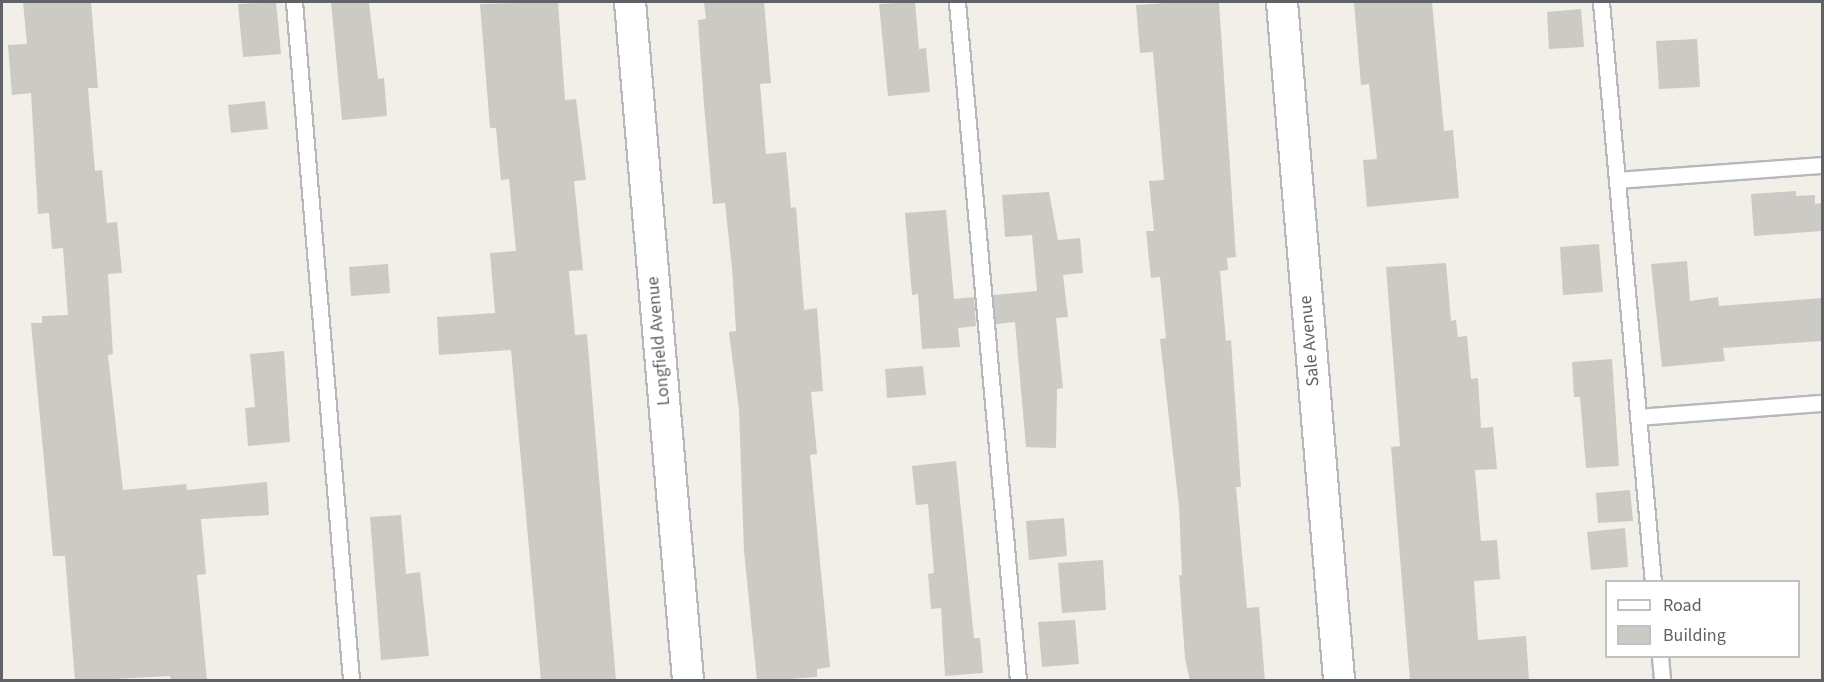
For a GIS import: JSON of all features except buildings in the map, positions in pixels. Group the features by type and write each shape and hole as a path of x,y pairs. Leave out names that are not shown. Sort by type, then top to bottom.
{"street":[{"name":"Longfield Avenue","path":"630,2 688,681"},
{"name":"Sale Avenue","path":"1282,2 1339,681"}],"lane":[{"path":"294,2 351,681"},
{"path":"957,2 1018,681"},
{"path":"1601,2 1653,580"},
{"path":"1617,180 1822,165"},
{"path":"1638,417 1822,403"},
{"path":"1660,658 1662,681"}]}
